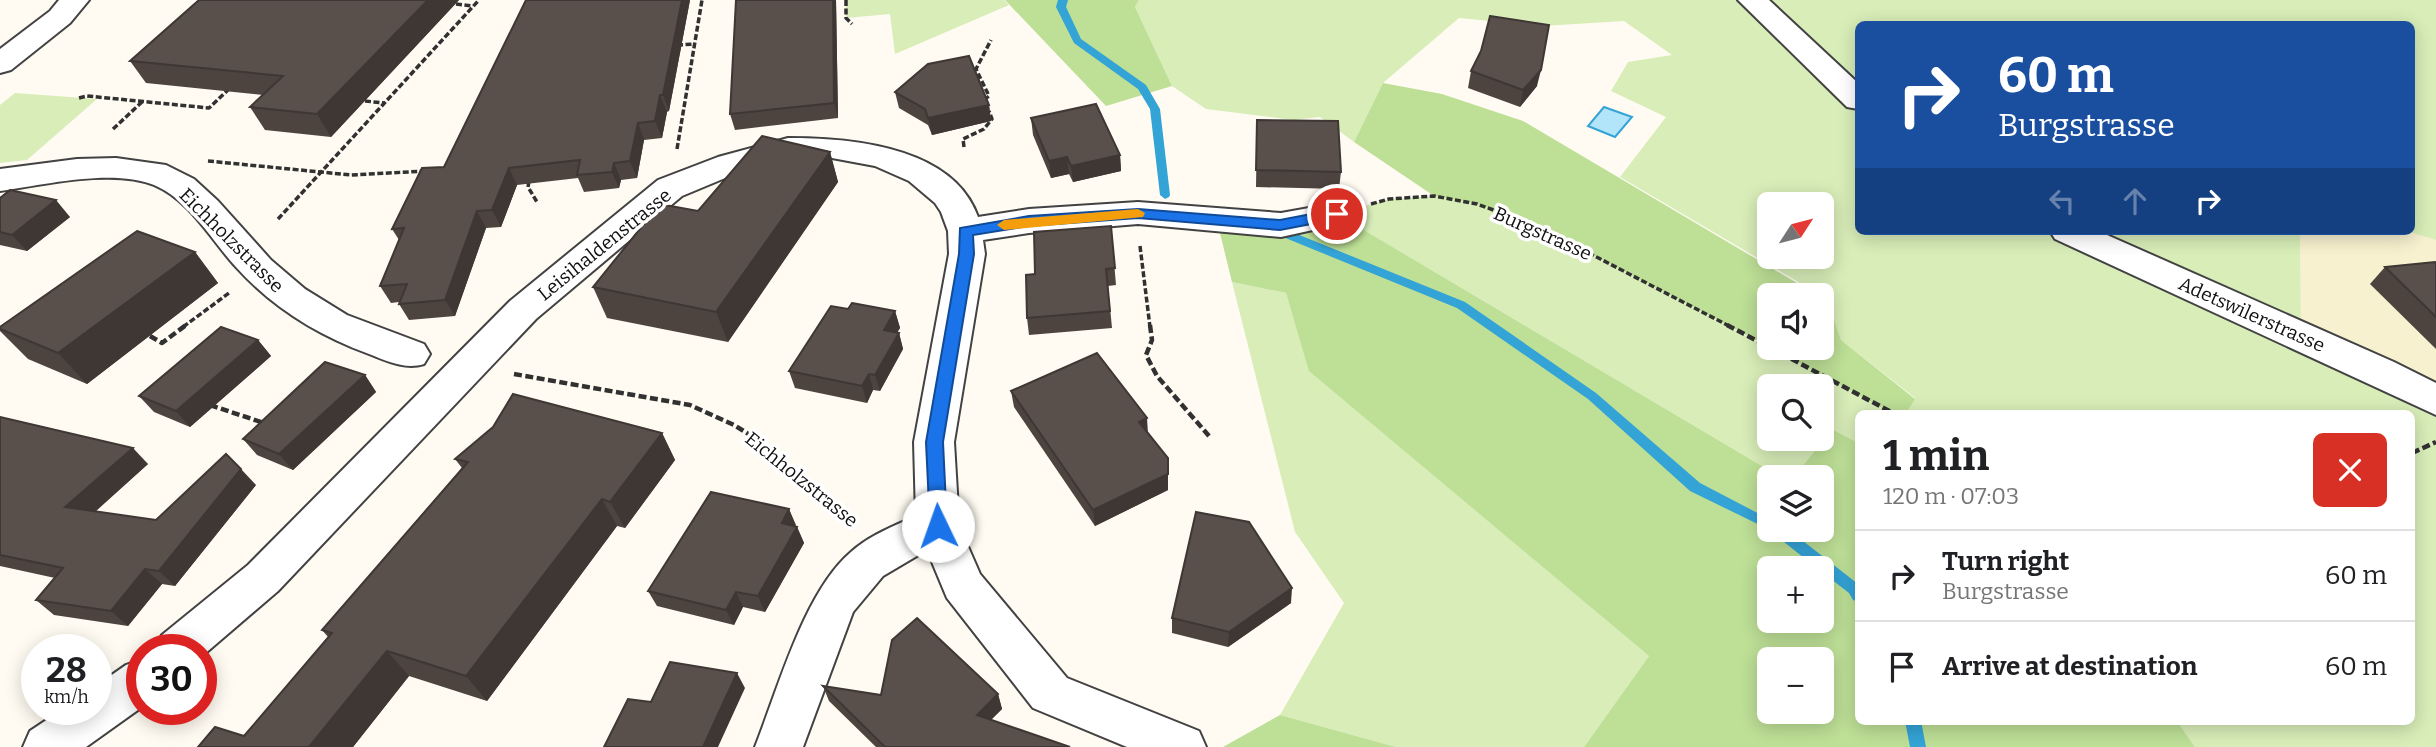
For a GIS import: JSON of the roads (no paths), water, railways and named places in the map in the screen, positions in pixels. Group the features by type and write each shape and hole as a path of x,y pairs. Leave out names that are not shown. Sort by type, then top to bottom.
{"street":[{"path":"0,64 60,17 75,0"},
{"path":"1752,0 1855,97"},
{"name":"Leisihaldenstrasse","path":"196,634 263,578 523,310 670,188 730,164 788,148 832,148 883,157 921,173 952,202 965,231 967,254 934,442 938,526"},
{"name":"Eichholzstrasse","path":"0,180 111,168 156,173 184,189 198,201 261,270 291,297 334,326 411,354"},
{"path":"965,231 1029,221 1138,213 1280,225 1337,214"},
{"name":"Adetswilerstrasse","path":"2076,235 2380,372 2436,400"},
{"path":"779,747 834,603 864,563 885,548 938,526 962,584 1050,693 1182,747"},
{"path":"47,747 126,691"}],"water":[{"path":"1604,107 1632,117 1615,137 1588,126"}],"waterway":[{"path":"1063,0 1061,7 1077,41 1142,87 1155,109 1165,195"},
{"path":"1287,234 1461,305 1592,396 1695,487 1757,519"},
{"path":"1794,542 1855,591"},
{"path":"1914,725 1918,747"}]}
